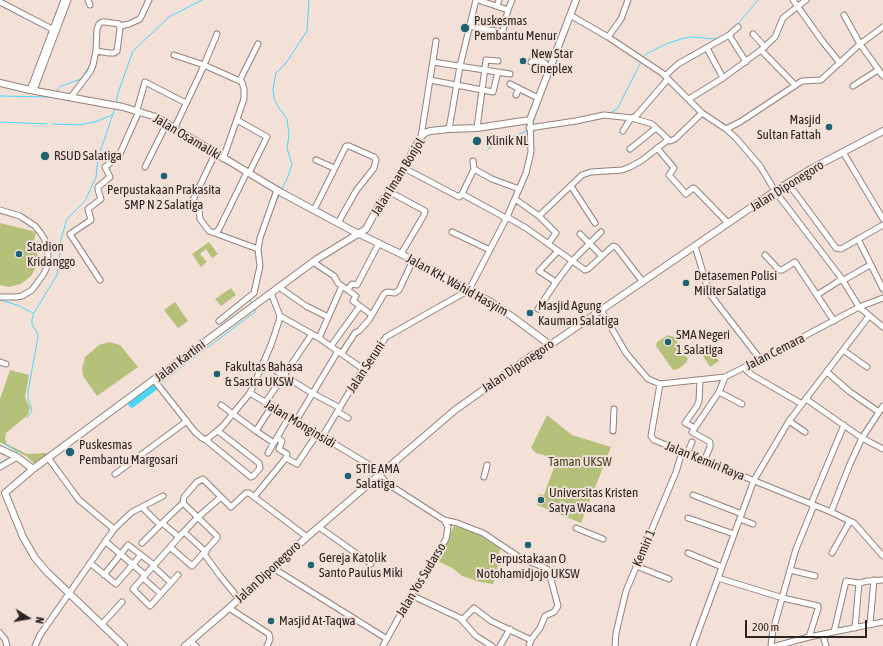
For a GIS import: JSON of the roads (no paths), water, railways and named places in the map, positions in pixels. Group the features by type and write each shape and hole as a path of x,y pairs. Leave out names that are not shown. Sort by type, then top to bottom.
{"main road":[{"path":"530,120 548,66 576,0"},
{"name":"Jalan Osamaliki","path":"0,83 123,106 156,117 223,159 279,191 359,233"},
{"name":"Jalan Imam Bonjol","path":"359,233 368,227 421,137 425,133 430,131 476,128 530,120"},
{"name":"Jalan Diponegoro","path":"188,644 307,537 455,410 531,356 550,345 775,191 811,169 883,131"},
{"name":"Jalan KH. Wahid Hasyim","path":"359,233 491,302 550,345"},
{"name":"Jalan Kartini","path":"2,495 33,470 313,262 359,233"},
{"path":"0,449 16,457 33,470"},
{"path":"2,495 35,558 47,572 124,646"}],"street":[{"path":"32,90 64,0"},
{"path":"54,31 68,0"},
{"path":"71,97 90,72 95,60 96,36 99,24 102,22 117,23 120,26 140,19 150,0"},
{"path":"449,129 460,66 469,26 477,0 508,10"},
{"path":"497,6 499,0"},
{"path":"469,26 502,31 512,0"},
{"path":"608,36 620,19 628,0"},
{"path":"793,0 840,63"},
{"path":"689,99 723,78 763,49 775,37 783,18 806,0"},
{"path":"0,2 54,31"},
{"path":"570,15 608,36 667,77 702,113 726,129 760,166 775,191 842,280 859,307 883,327"},
{"path":"844,15 860,44 883,76"},
{"path":"96,51 114,53 117,51 120,26"},
{"path":"623,132 632,118 636,116 674,67 729,35 738,27"},
{"path":"726,129 740,122 802,81 821,80 860,44 883,27"},
{"path":"174,127 204,65 217,34"},
{"path":"753,34 763,49 795,85"},
{"path":"729,35 746,62"},
{"path":"421,137 436,41"},
{"path":"240,80 258,44"},
{"path":"707,48 723,78"},
{"path":"174,55 204,65 240,80 243,84 245,94 223,159"},
{"path":"476,128 486,59 498,61"},
{"path":"532,60 545,63 548,66"},
{"path":"433,62 510,74"},
{"path":"853,86 878,70"},
{"path":"430,80 494,92 498,72"},
{"path":"100,280 70,234 91,220 88,210 102,198 98,187 110,177 105,169 106,166 119,156 138,110 145,82 186,103"},
{"path":"510,84 538,98"},
{"path":"516,95 519,88"},
{"path":"539,216 582,175 591,172 622,170 630,167 641,161 668,140 670,141 675,139 702,113"},
{"path":"529,130 607,116 632,118 652,124 668,140"},
{"path":"215,233 268,138 237,120"},
{"path":"469,290 506,218 526,173 531,156 529,130 530,120"},
{"path":"145,167 167,123"},
{"path":"630,149 656,128"},
{"path":"314,210 346,146 374,157 376,160 374,168 356,191 338,223"},
{"path":"657,148 674,168 669,175 686,194 693,188 695,189 728,223"},
{"path":"843,152 883,219"},
{"path":"215,154 192,202 194,207 200,212 200,219 209,231 258,249"},
{"path":"316,160 334,168"},
{"path":"404,168 456,196 460,196 474,169 473,161"},
{"path":"474,169 492,179 519,190"},
{"path":"788,183 836,248 841,249 883,225"},
{"path":"571,186 595,223"},
{"path":"219,321 254,293 260,266 258,249 261,233 279,191"},
{"path":"390,192 425,211 401,254"},
{"path":"462,194 526,228 586,270 613,246 616,247 642,282"},
{"path":"515,199 539,216 556,233 548,244"},
{"path":"0,210 20,216 35,226 45,240 48,254 46,269 41,280 32,290 22,296 0,297"},
{"path":"452,232 490,250"},
{"path":"538,309 572,261 601,232"},
{"path":"580,234 602,256"},
{"path":"858,240 883,289"},
{"path":"348,290 352,284 357,284 379,243"},
{"path":"695,246 709,293 760,359"},
{"path":"556,282 539,271 558,251"},
{"path":"765,255 779,270 782,270 795,262 834,321"},
{"path":"296,421 312,393 340,352 355,333 365,325 384,294 387,292 395,293 399,290 413,260"},
{"path":"313,262 334,276 342,286 356,296 353,301 372,314"},
{"path":"817,295 870,265"},
{"path":"319,338 342,286"},
{"path":"279,287 306,306 328,317"},
{"name":"Jalan Seruni","path":"286,458 294,464 298,464 339,410 363,369 382,341 391,333 469,290"},
{"path":"271,293 280,316 319,338 363,369"},
{"name":"Jalan Cemara","path":"660,384 725,377 859,307 883,298"},
{"path":"331,346 360,306"},
{"path":"601,310 626,353 648,379 660,384"},
{"name":"Jalan Monginsidi","path":"280,316 271,345 250,393 371,466 379,474"},
{"path":"693,646 754,480 789,421 869,316"},
{"path":"265,403 312,334"},
{"path":"843,350 867,367"},
{"path":"0,362 6,364"},
{"path":"262,363 284,375 339,410 348,418"},
{"path":"744,368 752,375 802,404"},
{"path":"827,372 850,392 879,412"},
{"path":"704,461 710,447 710,442 692,433 719,392 725,377"},
{"path":"154,380 200,436 251,477 253,476 260,468 259,463 218,431"},
{"path":"695,428 684,423 699,401 700,380"},
{"name":"Jalan Kemiri Raya","path":"660,384 651,436 654,440 812,504 852,522"},
{"path":"719,392 742,404"},
{"path":"206,440 218,431 233,415 250,393"},
{"path":"806,399 862,438 883,449"},
{"path":"221,405 274,443"},
{"path":"256,431 272,406"},
{"path":"831,512 862,438 883,406"},
{"path":"612,431 614,409"},
{"path":"268,453 290,417"},
{"path":"115,474 187,421"},
{"path":"789,421 805,432"},
{"path":"771,646 773,630 796,549 812,504 844,425"},
{"path":"254,497 286,458 287,454 279,449 282,441 277,438"},
{"name":"Kemiri 1","path":"615,646 616,633 626,591 676,472 692,442"},
{"path":"0,467 16,457"},
{"path":"49,459 79,500 114,528"},
{"path":"484,477 487,465"},
{"path":"379,474 388,484 444,520 483,533 522,559 547,569 558,606 554,612 546,616 540,628 531,640 529,646"},
{"path":"142,543 183,503 183,499 186,495 201,479 206,481 231,507 246,493 254,497 307,537"},
{"path":"694,495 741,516 752,524"},
{"path":"36,646 40,635 114,528 132,512 163,496"},
{"path":"178,575 150,606 133,590 179,537 221,497"},
{"path":"170,547 191,566 215,542 217,537 183,503"},
{"path":"142,507 161,524 179,537"},
{"path":"688,518 734,534"},
{"name":"Jalan Yos Sudarso","path":"383,646 411,595 447,535 448,527 444,520"},
{"path":"832,553 852,522 883,556"},
{"path":"319,527 371,564"},
{"path":"576,528 603,539"},
{"path":"184,532 205,553 220,577 239,599"},
{"path":"105,541 133,564 161,594"},
{"path":"104,576 129,545 154,565 171,584"},
{"path":"688,553 722,567"},
{"path":"90,564 116,584 141,555"},
{"path":"636,566 669,579"},
{"path":"273,568 387,639"},
{"path":"790,570 815,576"},
{"path":"718,578 783,598 818,606 809,637"},
{"path":"870,624 874,580"},
{"path":"834,632 845,581 859,583 883,580"},
{"path":"855,628 859,583"},
{"path":"411,595 462,620 476,636 492,646"},
{"path":"102,624 122,602"},
{"path":"229,608 269,634 270,639 267,646"},
{"path":"462,620 474,608 487,619 531,640"},
{"path":"776,646 809,637 883,622"},
{"path":"500,646 510,629"},
{"path":"0,633 5,639 7,646"},
{"path":"823,635 826,646"},
{"path":"188,644 196,646"}],"waterway":[{"path":"116,103 118,93 133,51 169,17 202,0"},
{"path":"281,190 292,165 287,148 289,135 287,119 274,99 273,89 276,73 286,63 307,31 309,0"},
{"path":"737,25 758,0"},
{"path":"94,34 94,43"},
{"path":"643,57 666,44 689,37 717,39"},
{"path":"610,113 617,109 641,62"},
{"path":"56,92 61,86 81,79 90,65"},
{"path":"0,96 49,97"},
{"path":"27,418 32,411 28,398 28,392 38,337 37,332 32,325 32,319 34,313 57,275 61,239 67,219 85,201 96,177 98,158 115,108"},
{"path":"52,124 78,125 95,122 112,115"},
{"path":"0,122 47,124"},
{"path":"488,149 501,141 527,131"},
{"path":"268,222 279,195"},
{"path":"261,246 261,253"},
{"path":"250,299 252,305"},
{"path":"0,300 17,305 33,313"},
{"path":"159,384 255,312 255,309"},
{"path":"132,404 157,385"},
{"path":"4,442 18,452 16,453"},
{"path":"0,463 10,457"}],"place":[{"name":"Puskesmas Pembantu Menur","path":"465,28"},
{"name":"New Star Cineplex","path":"523,61"},
{"name":"Masjid Sultan Fattah","path":"829,127"},
{"name":"Klinik NL","path":"477,141"},
{"name":"RSUD Salatiga","path":"45,156"},
{"name":"Perpustakaan Prakasita SMP N 2 Salatiga","path":"164,176"},
{"name":"Stadion Kridanggo","path":"19,254"},
{"name":"Detasemen Polisi Militer Salatiga","path":"686,283"},
{"name":"Masjid Agung Kauman Salatiga","path":"530,313"},
{"name":"SMA Negeri 1 Salatiga","path":"668,342"},
{"name":"Fakultas Bahasa & Sastra UKSW","path":"217,374"},
{"name":"Puskesmas Pembantu Margosari","path":"70,452"},
{"name":"STIE AMA Salatiga","path":"348,476"},
{"name":"Universitas Kristen Satya Wacana","path":"541,500"},
{"name":"Perpustakaan O Notohamidjojo UKSW","path":"528,545"},
{"name":"Gereja Katolik Santo Paulus Miki","path":"311,565"},
{"name":"Masjid At-Taqwa","path":"271,621"}],"park label":[{"name":"Taman UKSW","path":"580,462"}]}
